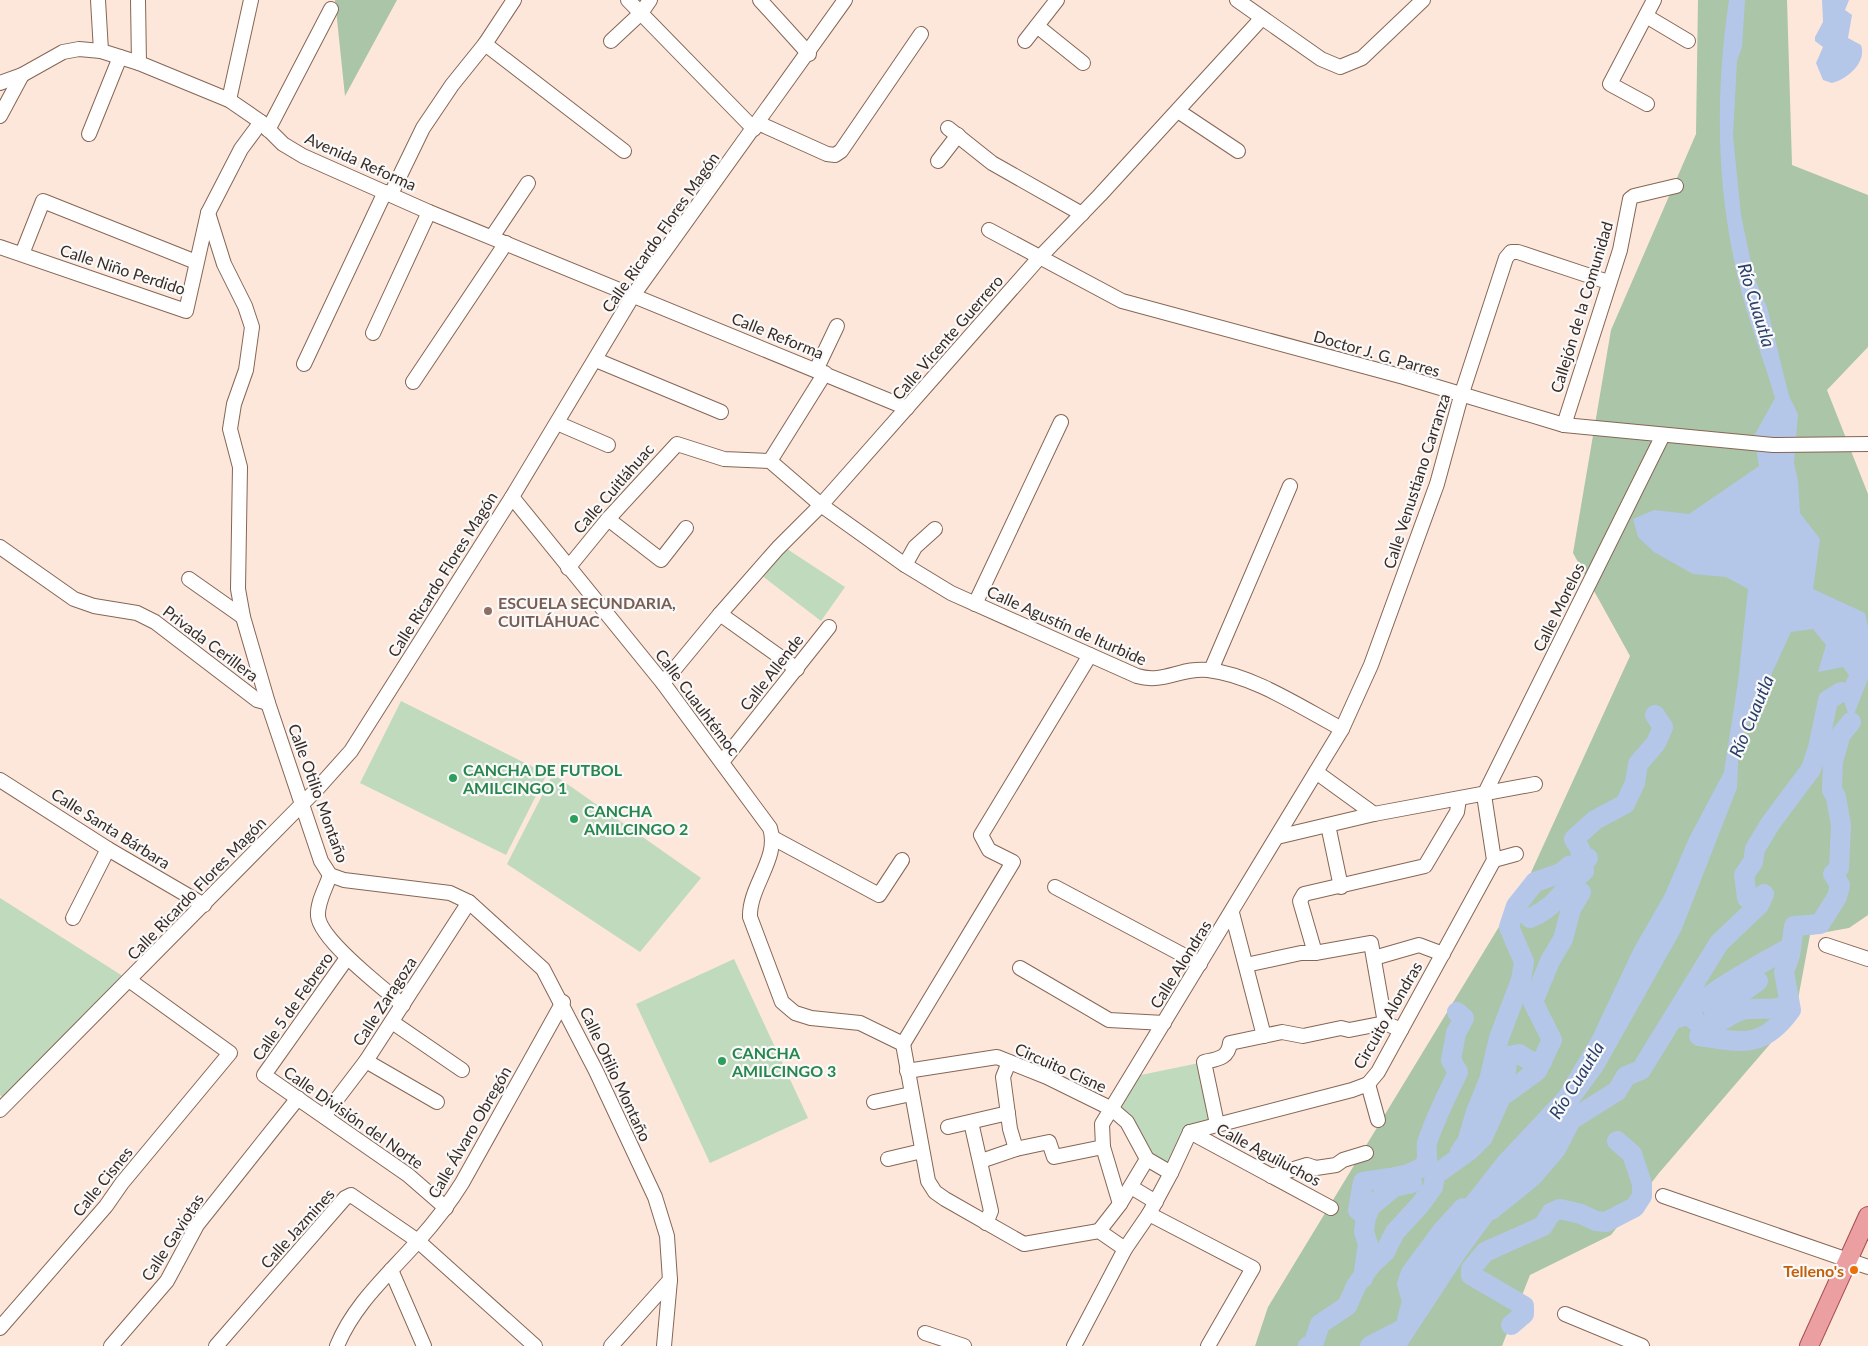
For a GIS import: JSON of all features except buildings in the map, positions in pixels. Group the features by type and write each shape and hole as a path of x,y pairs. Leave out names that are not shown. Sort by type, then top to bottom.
{"main road":[{"path":"1809,1346 1868,1216"}],"street":[{"path":"98,0 101,51"},
{"path":"138,0 139,63"},
{"path":"229,100 251,0"},
{"path":"304,364 388,193 423,128 452,85 485,44 514,0"},
{"path":"628,0 756,126 827,154 835,155 841,151 921,34"},
{"path":"611,41 641,13 650,0"},
{"path":"760,0 809,54"},
{"name":"Calle Ricardo Flores Magón","path":"0,1110 204,905 350,751 512,497 634,294 809,54 845,0"},
{"path":"1237,0 1321,59 1340,67 1362,58 1423,0"},
{"path":"1648,104 1610,84 1654,0"},
{"path":"1025,41 1052,2"},
{"name":"Calle Niño Perdido","path":"0,246 186,311 208,213 242,149 265,126 331,9"},
{"path":"1646,16 1688,41"},
{"name":"Calle Vicente Guerrero","path":"663,683 778,548 821,505 1039,258 1178,111 1262,18"},
{"path":"1037,26 1083,63"},
{"path":"485,44 624,151"},
{"name":"Avenida Reforma","path":"0,83 22,75 63,52 78,49 101,51 139,63 229,100 265,126 283,144 303,156 430,212 634,294"},
{"path":"89,134 120,57"},
{"path":"0,116 22,75"},
{"path":"1178,111 1238,151"},
{"path":"938,161 953,132 992,163 1082,214"},
{"path":"492,237 528,183"},
{"name":"Callejón de la Comunidad","path":"1564,425 1608,282 1620,250 1630,198 1676,186"},
{"path":"22,254 43,201 196,262"},
{"path":"373,332 430,212"},
{"name":"Calle Otilio Montaño","path":"208,213 224,264 245,306 252,327 246,370 234,404 230,429 240,467 238,589 243,617 268,703 322,861 330,875 344,880 450,893 469,902 543,969 562,1002 655,1197 666,1236 670,1280 664,1346"},
{"name":"Doctor J. G. Parres","path":"989,230 1122,300 1404,377 1461,396 1564,425 1773,445 1868,444"},
{"path":"413,382 506,242"},
{"name":"Calle Venustiano Carranza","path":"1342,728 1371,665 1437,484 1461,396 1506,258 1511,252 1518,252 1608,282"},
{"name":"Calle Reforma","path":"634,294 908,408"},
{"path":"821,505 770,461 821,371 837,326"},
{"path":"596,360 721,412"},
{"path":"975,604 1062,422"},
{"path":"557,423 608,445"},
{"name":"Calle Morelos","path":"1484,795 1663,435"},
{"name":"Calle Cuitláhuac","path":"568,568 608,519 677,444 724,459 770,461"},
{"path":"1211,670 1290,486"},
{"name":"Calle Cuauhtémoc","path":"512,497 663,683 770,828 773,838"},
{"name":"Calle Agustín de Iturbide","path":"821,505 905,565 951,593 1090,655 1150,680 1163,679 1193,669 1211,670 1251,682 1342,728"},
{"path":"608,519 661,560 686,528"},
{"path":"905,565 915,547 935,529"},
{"name":"Privada Cerillera","path":"0,547 74,599 94,606 137,613 155,622 257,700 268,703"},
{"path":"189,579 243,617"},
{"path":"720,614 797,669"},
{"name":"Calle Allende","path":"722,762 829,627"},
{"path":"1090,655 981,835 989,850 1012,862 903,1044 928,1181 935,1192 963,1211 1024,1244 1100,1231 1131,1187 1147,1158"},
{"name":"Calle Alondras","path":"1120,1204 1103,1146 1102,1124 1232,913 1342,728"},
{"path":"1316,772 1374,814"},
{"name":"Calle Santa Bárbara","path":"0,780 108,849 204,905"},
{"path":"1277,836 1374,814 1535,784"},
{"path":"1484,795 1494,860 1516,854"},
{"path":"1315,953 1300,901 1301,897 1304,894 1341,887 1425,866 1457,812 1459,799"},
{"path":"1328,825 1341,887"},
{"path":"902,860 879,895 773,838 771,849 749,903 750,917 782,1002 795,1013 811,1018 860,1023 903,1044"},
{"path":"73,918 108,849"},
{"name":"Circuito Alondras","path":"1190,1132 1352,1090 1368,1084 1378,1072 1494,860"},
{"path":"330,875 319,905 318,918 323,928 347,958 403,1005"},
{"path":"1055,887 1200,964"},
{"name":"Calle Zaragoza","path":"324,1116 366,1061 469,902"},
{"path":"1232,913 1256,996 1264,1036"},
{"path":"1246,966 1302,953 1315,953 1371,943 1385,1023"},
{"path":"1374,958 1419,945 1443,954"},
{"path":"1826,945 1868,959"},
{"name":"Calle 5 de Febrero","path":"264,1075 347,958"},
{"path":"1020,968 1109,1020 1164,1023"},
{"name":"Calle Cisnes","path":"0,1328 106,1206 230,1053 130,980"},
{"name":"Calle Álvaro Obregón","path":"391,1270 446,1208 462,1183 562,1002"},
{"path":"392,1022 462,1070"},
{"path":"1217,1124 1204,1062 1224,1057 1229,1051 1230,1043 1282,1032 1303,1036 1341,1028 1349,1030 1385,1023 1401,1030"},
{"name":"Circuito Cisne","path":"907,1071 997,1057 1112,1109 1127,1122 1147,1158 1171,1173"},
{"path":"366,1061 437,1102"},
{"path":"1009,1062 1003,1077 1010,1129 1016,1149"},
{"name":"Calle División del Norte","path":"264,1075 408,1175 446,1208"},
{"path":"1368,1084 1378,1120"},
{"path":"874,1102 911,1094"},
{"name":"Calle Gaviotas","path":"111,1346 167,1281 197,1225 298,1098"},
{"path":"948,1127 1008,1113"},
{"path":"971,1122 991,1211 986,1223"},
{"path":"1074,1346 1125,1249 1152,1208 1171,1173 1190,1132"},
{"name":"Calle Aguiluchos","path":"1190,1132 1331,1208"},
{"path":"981,1161 1016,1149 1049,1142 1054,1156 1103,1146"},
{"path":"888,1158 922,1151"},
{"path":"1271,1176 1307,1165 1316,1168 1336,1165 1343,1160 1366,1153"},
{"path":"1131,1187 1152,1208 1253,1268 1208,1346"},
{"name":"Calle Jazmines","path":"216,1346 345,1198 351,1195 418,1241"},
{"path":"1663,1196 1868,1267"},
{"path":"1100,1231 1125,1249"},
{"path":"418,1241 535,1346"},
{"path":"336,1346 346,1324 391,1270 424,1346"},
{"path":"611,1346 670,1280"},
{"path":"1565,1314 1616,1341 1642,1346"},
{"path":"925,1332 964,1346"}],"green space":[{"path":"335,0 397,0 345,96"},
{"path":"1698,0 1787,0 1792,165 1868,195 1868,347 1827,390 1868,494 1868,915 1849,928 1810,935 1795,1015 1659,1173 1611,1235 1530,1275 1502,1346 1255,1346 1268,1307 1528,879 1630,656 1573,553 1611,330 1696,134"},
{"path":"781,545 845,587 821,621 757,572"},
{"name":"CANCHA DE FUTBOL AMILCINGO 1","path":"401,701 547,774 506,855 360,783"},
{"name":"CANCHA AMILCINGO 2","path":"553,774 701,878 640,952 507,864"},
{"path":"0,898 129,980 8,1102 0,1095"},
{"name":"CANCHA AMILCINGO 3","path":"734,959 808,1118 710,1163 636,1004"},
{"path":"1204,1062 1217,1124 1190,1132 1171,1173 1147,1159 1112,1109 1131,1077"}],"water":[{"name":"Río Cuautla","path":"1729,0 1745,0 1742,47 1737,61 1733,136 1741,215 1754,277 1767,307 1789,396 1798,414 1794,463 1798,481 1800,513 1820,539 1813,589 1865,613 1868,627 1868,679 1851,722 1841,692 1849,675 1843,667 1818,672 1826,645 1813,629 1791,632 1739,744 1737,788 1681,931 1603,1070 1466,1256 1407,1346 1383,1346 1401,1319 1413,1289 1448,1221 1498,1157 1559,1092 1592,1037 1634,948 1665,894 1689,838 1724,772 1738,682 1748,589 1726,577 1693,574 1654,552 1638,537 1633,519 1654,510 1689,514 1759,466 1754,436 1775,398 1743,297 1731,247 1726,212 1722,177 1720,106 1721,71"},
{"path":"1822,0 1849,0 1845,10 1852,15 1848,38 1861,45 1862,51 1861,58 1855,69 1844,78 1832,83 1823,80 1816,63 1823,47 1815,41 1815,37 1823,22"}],"waterway":[{"path":"1747,898 1744,875 1753,862 1755,849 1770,824 1811,769 1818,748 1828,700 1841,692"},
{"path":"1530,918 1547,909 1584,871 1580,849 1574,839 1595,820 1625,804 1635,783 1638,764 1656,743 1663,727 1655,715"},
{"path":"1699,1036 1739,1041 1750,1040 1770,1032 1791,1010 1784,972 1790,955 1794,926 1820,924 1837,897 1840,885 1833,874 1839,868 1841,825 1836,797 1832,790 1833,761 1839,741 1838,738 1851,722"},
{"path":"1460,1152 1467,1142 1476,1112 1489,1080 1499,1038 1521,980 1524,962 1509,927 1516,906 1535,882 1561,873 1569,866 1582,864 1588,858"},
{"path":"1308,1346 1313,1345 1320,1324 1347,1306 1356,1286 1371,1265 1385,1252 1395,1232 1420,1205 1433,1187 1435,1175 1470,1150 1483,1137 1501,1097 1537,1071 1552,1040 1533,1002 1550,961 1563,939 1571,909 1581,892"},
{"name":"Río Cuautla","path":"1491,1210 1532,1177 1556,1149 1571,1120 1617,1091 1626,1076 1641,1070 1719,943 1759,905 1764,894"},
{"path":"1688,1015 1693,1008 1718,990 1791,947"},
{"path":"1714,1012 1758,981"},
{"path":"1673,1019 1688,1015 1707,1030 1738,1011 1774,1009 1785,1005 1789,1001"},
{"path":"1366,1217 1358,1210 1363,1182 1408,1174 1425,1165 1427,1143 1430,1134 1458,1072 1451,1060 1456,1033 1464,1018 1457,1012"},
{"path":"1494,1105 1503,1090 1508,1056 1519,1054 1532,1062 1542,1062"},
{"path":"1511,1325 1524,1314 1524,1306 1471,1275 1471,1269 1485,1252 1543,1226 1551,1213 1560,1209 1581,1214 1596,1221 1606,1222 1635,1207 1642,1196 1642,1184 1632,1154 1617,1141"},
{"path":"1363,1278 1368,1244 1364,1232 1366,1217 1371,1206 1394,1187 1412,1183"},
{"path":"1370,1346 1405,1328 1412,1301 1407,1284 1411,1273 1442,1231 1463,1208"}],"place":[{"name":"ESCUELA SECUNDARIA, CUITLÁHUAC","path":"488,611"},
{"name":"CANCHA DE FUTBOL AMILCINGO 1","path":"453,778"},
{"name":"CANCHA AMILCINGO 2","path":"574,819"},
{"name":"CANCHA AMILCINGO 3","path":"722,1061"},
{"name":"Telleno's","path":"1854,1270"}]}
